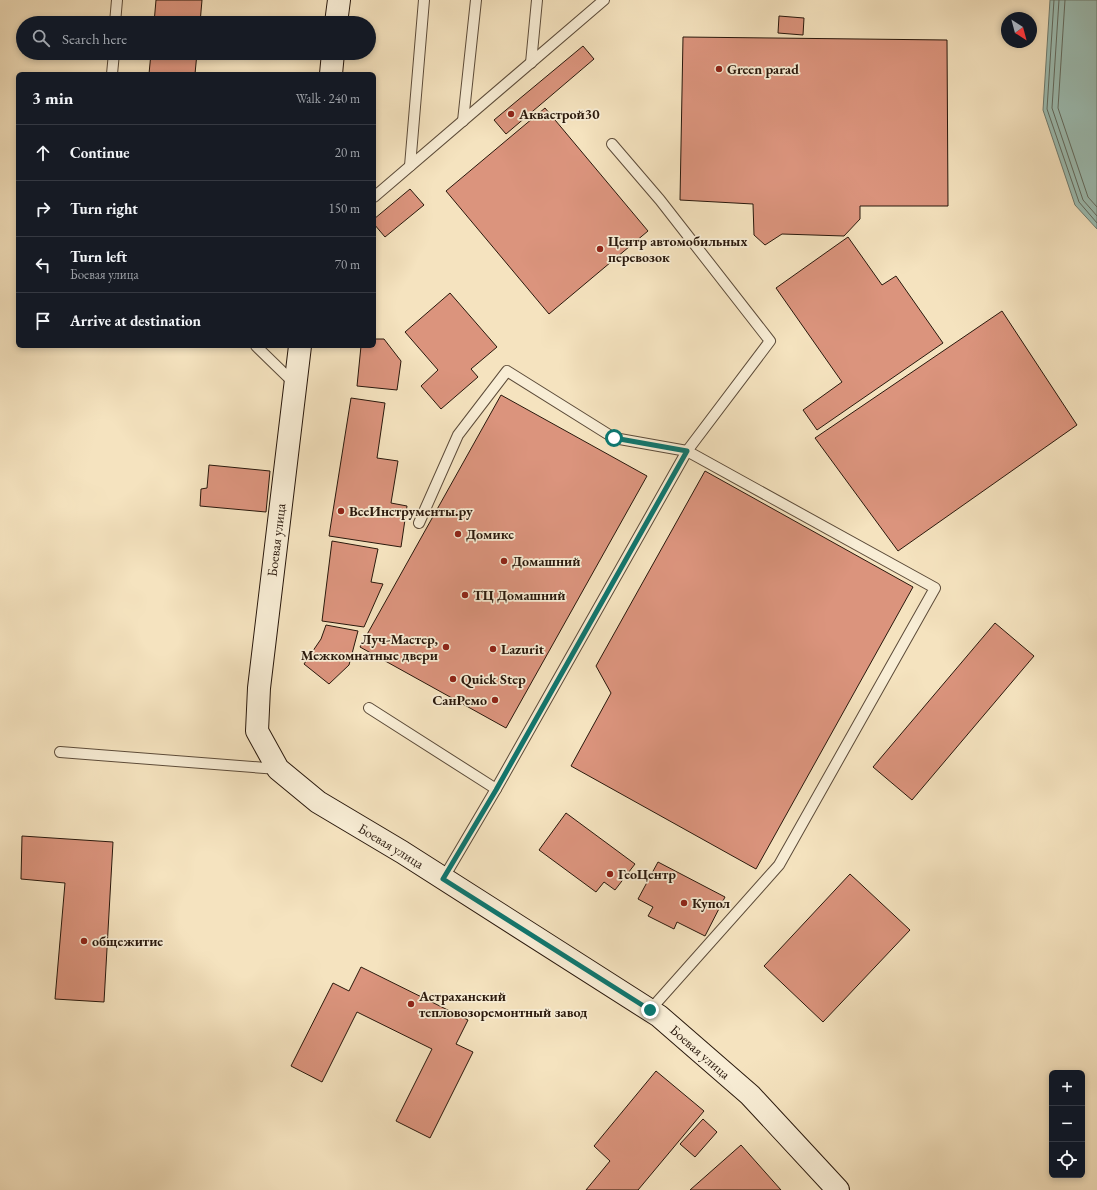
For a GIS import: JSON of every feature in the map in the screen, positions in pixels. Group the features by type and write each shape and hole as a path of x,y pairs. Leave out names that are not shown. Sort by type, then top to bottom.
{"main road":[{"path":"337,16 339,0"},
{"path":"331,72 332,60"},
{"name":"Боевая улица","path":"300,348 259,688 257,731 278,769 318,802 402,852 660,1016 750,1095 838,1190"}],"lane":[{"path":"116,16 117,0"},
{"path":"410,166 424,0"},
{"path":"463,121 476,0"},
{"path":"531,63 537,0"},
{"path":"376,195 604,0"},
{"path":"112,72 113,60"},
{"path":"443,879 496,790 687,451 770,341 660,200 612,144"},
{"path":"258,348 295,384"},
{"path":"419,523 458,435 507,371 614,438 687,451 935,588 779,866 650,1010"},
{"path":"369,708 496,790"},
{"path":"60,752 278,769"}],"water":[{"path":"1050,0 1097,0 1097,229 1075,205 1043,110"}],"building":[{"path":"156,0 202,0 201,16 155,16"},
{"path":"779,16 804,18 803,35 778,33"},
{"path":"683,37 947,40 948,206 860,206 860,219 844,236 782,234 765,245 754,235 753,204 680,200"},
{"path":"583,46 594,59 506,134 494,120"},
{"path":"150,60 196,60 195,72 149,72"},
{"path":"545,108 648,231 549,314 446,191"},
{"path":"410,189 424,205 385,237 376,226 376,217"},
{"path":"848,237 882,285 896,276 943,343 817,430 803,410 842,382 776,288"},
{"path":"450,293 497,347 471,369 478,377 441,409 421,386 438,370 405,332"},
{"path":"1002,311 1077,425 898,551 815,438"},
{"path":"376,339 384,339 401,361 397,390 357,386 361,348 376,348"},
{"name":"Домашний","path":"501,395 647,476 506,728 360,647"},
{"path":"351,398 385,403 377,458 398,461 391,503 407,506 401,547 329,536"},
{"path":"209,465 270,471 266,512 200,506 201,489 207,488"},
{"path":"705,471 913,587 756,869 571,766 611,693 596,666"},
{"path":"332,541 378,549 371,582 383,584 364,627 322,621"},
{"path":"995,623 1034,656 912,800 873,767"},
{"path":"326,625 358,631 349,665 329,684 304,664 321,639"},
{"path":"566,813 635,864 615,890 604,882 596,892 539,850"},
{"name":"общежитие","path":"22,836 113,842 104,1002 55,999 65,883 21,879"},
{"path":"658,862 725,897 705,936 677,922 674,929 648,916 653,907 638,899"},
{"path":"850,874 910,930 823,1022 764,966"},
{"path":"361,967 468,1020 456,1044 473,1052 430,1138 396,1121 432,1049 357,1012 322,1082 291,1066 333,983 349,991"},
{"path":"656,1071 704,1111 638,1190 586,1190 610,1161 594,1146"},
{"path":"703,1119 717,1132 695,1157 680,1144"},
{"path":"741,1145 781,1190 690,1190"}],"place":[{"name":"Green parad","path":"719,69"},
{"name":"Аквастрой30","path":"511,114"},
{"name":"Центр автомобильных перевозок","path":"600,249"},
{"name":"ВсеИнструменты.ру","path":"341,511"},
{"name":"Домикс","path":"458,534"},
{"name":"Домашний","path":"504,561"},
{"name":"ТЦ Домашний","path":"465,595"},
{"name":"Луч-Мастер, Межкомнатные двери","path":"446,647"},
{"name":"Lazurit","path":"493,649"},
{"name":"Quick Step","path":"453,679"},
{"name":"СанРемо","path":"495,700"},
{"name":"ГеоЦентр","path":"610,874"},
{"name":"Купол","path":"684,903"},
{"name":"общежитие","path":"84,941"},
{"name":"Астраханский тепловозоремонтный завод","path":"411,1004"}],"route":[{"path":"614,438 687,451 496,790 443,879 650,1010"}]}
